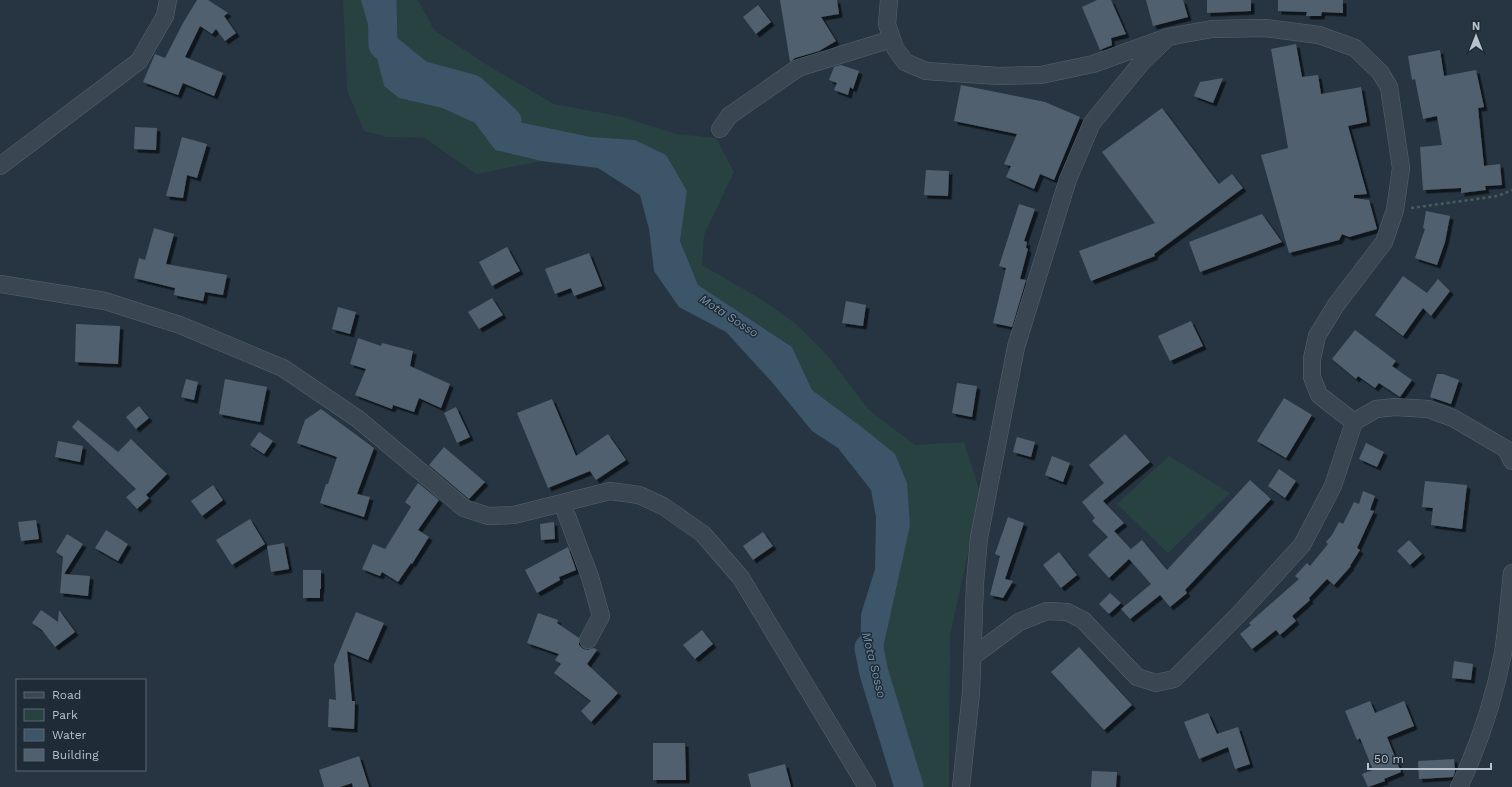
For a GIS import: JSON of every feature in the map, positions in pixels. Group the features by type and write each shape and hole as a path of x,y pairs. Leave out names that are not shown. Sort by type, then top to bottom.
{"street":[{"path":"0,166 139,61 165,16 168,0"},
{"path":"889,0 887,24 894,48 905,62 926,71 999,76 1041,75 1093,64 1168,37 1212,29 1265,28 1319,35 1355,48 1380,72 1389,87 1401,168 1395,210 1384,242 1336,305 1317,336 1312,359 1312,377 1319,394 1354,422"},
{"path":"961,787 972,693 975,583 979,538 1016,347 1068,179 1092,123 1142,62 1168,37"},
{"path":"720,129 728,116 798,68 892,39"},
{"path":"0,284 105,301 180,325 283,368 358,419 464,508 488,516 514,515 610,491 639,495 663,506 703,534 741,578 866,787"},
{"path":"972,657 1019,622 1047,612 1067,612 1083,620 1137,677 1156,683 1174,679 1240,613 1302,545 1333,486 1354,422 1376,410 1395,407 1428,410 1453,418 1506,449 1512,461"},
{"path":"562,503 590,577 601,616 588,640"},
{"path":"1459,787 1490,707 1503,652 1512,573"}],"path":[{"path":"1395,210 1498,196 1512,190"}],"green space":[{"path":"343,0 361,0 384,86 399,98 442,108 475,123 495,150 541,161 476,174 425,138 387,137 364,131 347,90"},
{"path":"387,0 418,0 434,30 492,68 554,104 623,117 676,134 716,138 734,172 704,235 702,265 759,298 796,324 827,355 869,410 915,445 964,442 981,495 950,635 949,787 917,787 911,748 892,690 882,653 910,526 863,428 812,390 792,347 698,285 680,241 687,191 635,140 591,137 519,122 491,96 443,90 410,75 387,25"},
{"path":"1169,456 1230,493 1168,553 1117,504"}],"water":[{"path":"361,0 387,0 387,25 410,75 443,90 491,96 519,122 591,137 635,140 666,155 687,191 680,241 698,285 792,347 812,390 895,454 907,483 910,526 882,653 875,709 860,669 861,614 875,569 876,517 871,490 838,448 812,431 771,381 726,332 679,307 654,271 649,229 640,195 598,168 541,161 495,150 475,123 442,108 399,98 384,86"}],"building":[{"path":"197,0 208,0 228,13 224,16 236,33 225,41 216,29 212,34 200,26 185,57 223,73 214,96 183,83 178,95 143,82 155,54 165,58"},
{"path":"780,0 837,0 839,14 821,17 836,41 819,51 795,58 790,62"},
{"path":"1097,0 1111,0 1126,34 1111,38 1112,45 1100,50 1082,7"},
{"path":"1146,0 1183,0 1188,17 1153,26"},
{"path":"1207,0 1251,0 1251,11 1207,13"},
{"path":"1278,0 1343,0 1343,13 1322,12 1321,16 1306,16 1307,12 1278,11"},
{"path":"758,5 771,22 756,34 743,17"},
{"path":"1296,44 1302,77 1318,75 1321,94 1361,87 1367,122 1348,126 1367,194 1354,195 1354,198 1369,200 1377,229 1349,237 1342,234 1339,240 1289,253 1261,155 1288,148 1271,49"},
{"path":"1440,50 1444,76 1476,70 1484,107 1478,108 1484,166 1500,164 1502,185 1485,186 1486,190 1461,193 1461,188 1423,190 1420,147 1442,145 1437,116 1423,119 1415,79 1412,80 1408,56"},
{"path":"841,65 859,71 853,89 850,87 848,95 834,90 837,83 829,80 834,67"},
{"path":"1223,78 1213,103 1194,96 1200,82"},
{"path":"961,85 1045,102 1080,117 1054,180 1040,174 1034,189 1006,177 1011,166 1004,164 1017,134 954,121"},
{"path":"1162,108 1219,184 1232,174 1243,188 1154,254 1155,256 1091,281 1079,251 1155,223 1102,152"},
{"path":"135,127 157,128 156,150 134,149"},
{"path":"182,137 207,144 197,178 187,175 183,198 166,196"},
{"path":"926,170 949,171 948,196 924,195"},
{"path":"1019,204 1035,209 1024,241 1027,242 1026,248 1028,249 1020,279 1026,280 1012,327 993,323 1006,268 999,266"},
{"path":"1426,211 1450,216 1445,242 1437,265 1415,258 1425,229 1423,228"},
{"path":"1262,214 1282,242 1200,272 1189,242"},
{"path":"154,228 174,234 166,264 227,275 223,295 205,292 203,301 174,295 175,288 134,278 139,258 145,260"},
{"path":"507,247 520,271 492,286 479,262"},
{"path":"589,253 602,286 574,296 571,288 555,294 545,269"},
{"path":"1403,276 1427,293 1438,279 1450,291 1431,316 1423,308 1403,336 1375,315"},
{"path":"492,298 503,315 479,329 468,312"},
{"path":"846,301 866,305 863,326 842,323"},
{"path":"338,307 356,312 350,334 332,329"},
{"path":"1191,321 1203,346 1170,361 1158,336"},
{"path":"76,324 120,326 118,364 75,362"},
{"path":"1355,330 1396,361 1392,366 1412,380 1400,397 1379,383 1375,388 1358,376 1356,379 1332,359"},
{"path":"358,338 381,346 382,343 413,351 410,366 450,384 441,408 419,398 414,412 393,405 392,409 355,395 366,369 350,364"},
{"path":"1437,374 1443,374 1459,380 1451,404 1430,397"},
{"path":"186,379 198,382 194,400 181,397"},
{"path":"225,379 267,387 260,422 219,414"},
{"path":"957,383 977,386 972,417 952,413"},
{"path":"1284,398 1312,415 1286,458 1257,441"},
{"path":"552,399 576,456 608,434 626,460 596,480 590,471 548,488 517,413"},
{"path":"139,406 149,418 136,429 126,417"},
{"path":"456,407 470,437 457,443 444,413"},
{"path":"321,409 374,448 357,494 370,497 364,517 320,503 337,457 297,443 305,420"},
{"path":"78,420 118,452 131,439 167,474 146,495 149,498 137,509 126,497 136,489 72,427"},
{"path":"259,432 273,441 264,454 250,445"},
{"path":"1125,434 1150,462 1103,501 1124,523 1114,531 1131,549 1142,540 1167,570 1250,480 1271,499 1185,590 1187,593 1170,607 1160,595 1130,619 1121,609 1151,584 1129,559 1109,578 1088,555 1108,537 1092,521 1095,518 1082,502 1104,483 1089,465"},
{"path":"1017,437 1035,442 1031,457 1013,452"},
{"path":"58,441 83,446 80,462 55,457"},
{"path":"1366,443 1384,452 1377,467 1359,459"},
{"path":"444,447 485,482 469,499 429,465"},
{"path":"1052,456 1070,463 1063,482 1045,475"},
{"path":"1279,469 1296,481 1285,498 1268,486"},
{"path":"1425,481 1467,485 1462,529 1431,525 1433,508 1422,507"},
{"path":"418,483 439,500 418,530 429,537 412,564 411,563 398,582 382,572 380,576 362,569 373,544 385,549 411,507 405,502"},
{"path":"213,485 223,500 202,516 191,501"},
{"path":"1363,491 1375,496 1370,510 1374,511 1357,548 1360,550 1351,566 1334,585 1327,579 1309,598 1310,600 1292,616 1296,621 1280,635 1276,630 1252,649 1240,634 1251,625 1249,623 1299,579 1295,576 1307,563 1310,566 1328,544 1326,542 1332,535 1339,522 1343,524 1354,502 1359,504"},
{"path":"1008,517 1024,523 1005,579 1013,581 1003,598 990,595 1000,556 995,554"},
{"path":"250,519 265,544 232,565 216,540"},
{"path":"36,520 39,539 21,541 18,522"},
{"path":"554,522 555,539 541,540 540,524"},
{"path":"106,530 128,544 118,561 95,548"},
{"path":"763,532 773,546 753,560 743,546"},
{"path":"67,534 83,544 64,574 90,576 88,596 60,593 63,557 56,552"},
{"path":"1409,540 1422,554 1410,565 1397,551"},
{"path":"284,543 289,569 271,572 267,546"},
{"path":"568,547 576,570 559,577 560,580 537,593 525,570"},
{"path":"1059,552 1077,575 1061,588 1043,565"},
{"path":"303,570 321,570 320,598 303,598"},
{"path":"1110,593 1121,603 1109,614 1099,604"},
{"path":"41,610 58,622 59,610 75,632 55,647 42,630 32,623"},
{"path":"356,612 384,623 368,660 347,651 352,701 355,701 354,729 328,727 329,699 336,700 334,665"},
{"path":"538,613 558,620 557,623 579,638 579,645 583,649 588,650 594,648 597,650 587,664 618,693 591,722 581,711 591,701 554,673 561,664 555,660 559,654 527,643"},
{"path":"702,630 713,644 695,659 683,645"},
{"path":"1079,647 1132,705 1104,730 1051,672"},
{"path":"1454,661 1473,664 1471,680 1452,678"},
{"path":"1370,701 1375,713 1404,701 1414,726 1387,737 1401,772 1384,779 1385,781 1368,787 1362,774 1373,770 1360,738 1357,740 1345,711"},
{"path":"1208,713 1217,734 1238,727 1250,764 1235,769 1228,747 1199,759 1184,722"},
{"path":"653,743 685,743 686,780 653,780"},
{"path":"359,756 369,787 353,787 352,783 340,787 324,787 319,770"},
{"path":"1454,759 1455,772 1453,777 1419,779 1418,761"},
{"path":"785,764 791,787 751,787 748,774"},
{"path":"1092,771 1117,772 1116,787 1091,787"}],"waterway":[{"name":"Mota Sosso","path":"382,0 383,45 420,75 472,89 507,121"},
{"name":"Mota Sosso","path":"869,648 874,673 909,787"}]}
